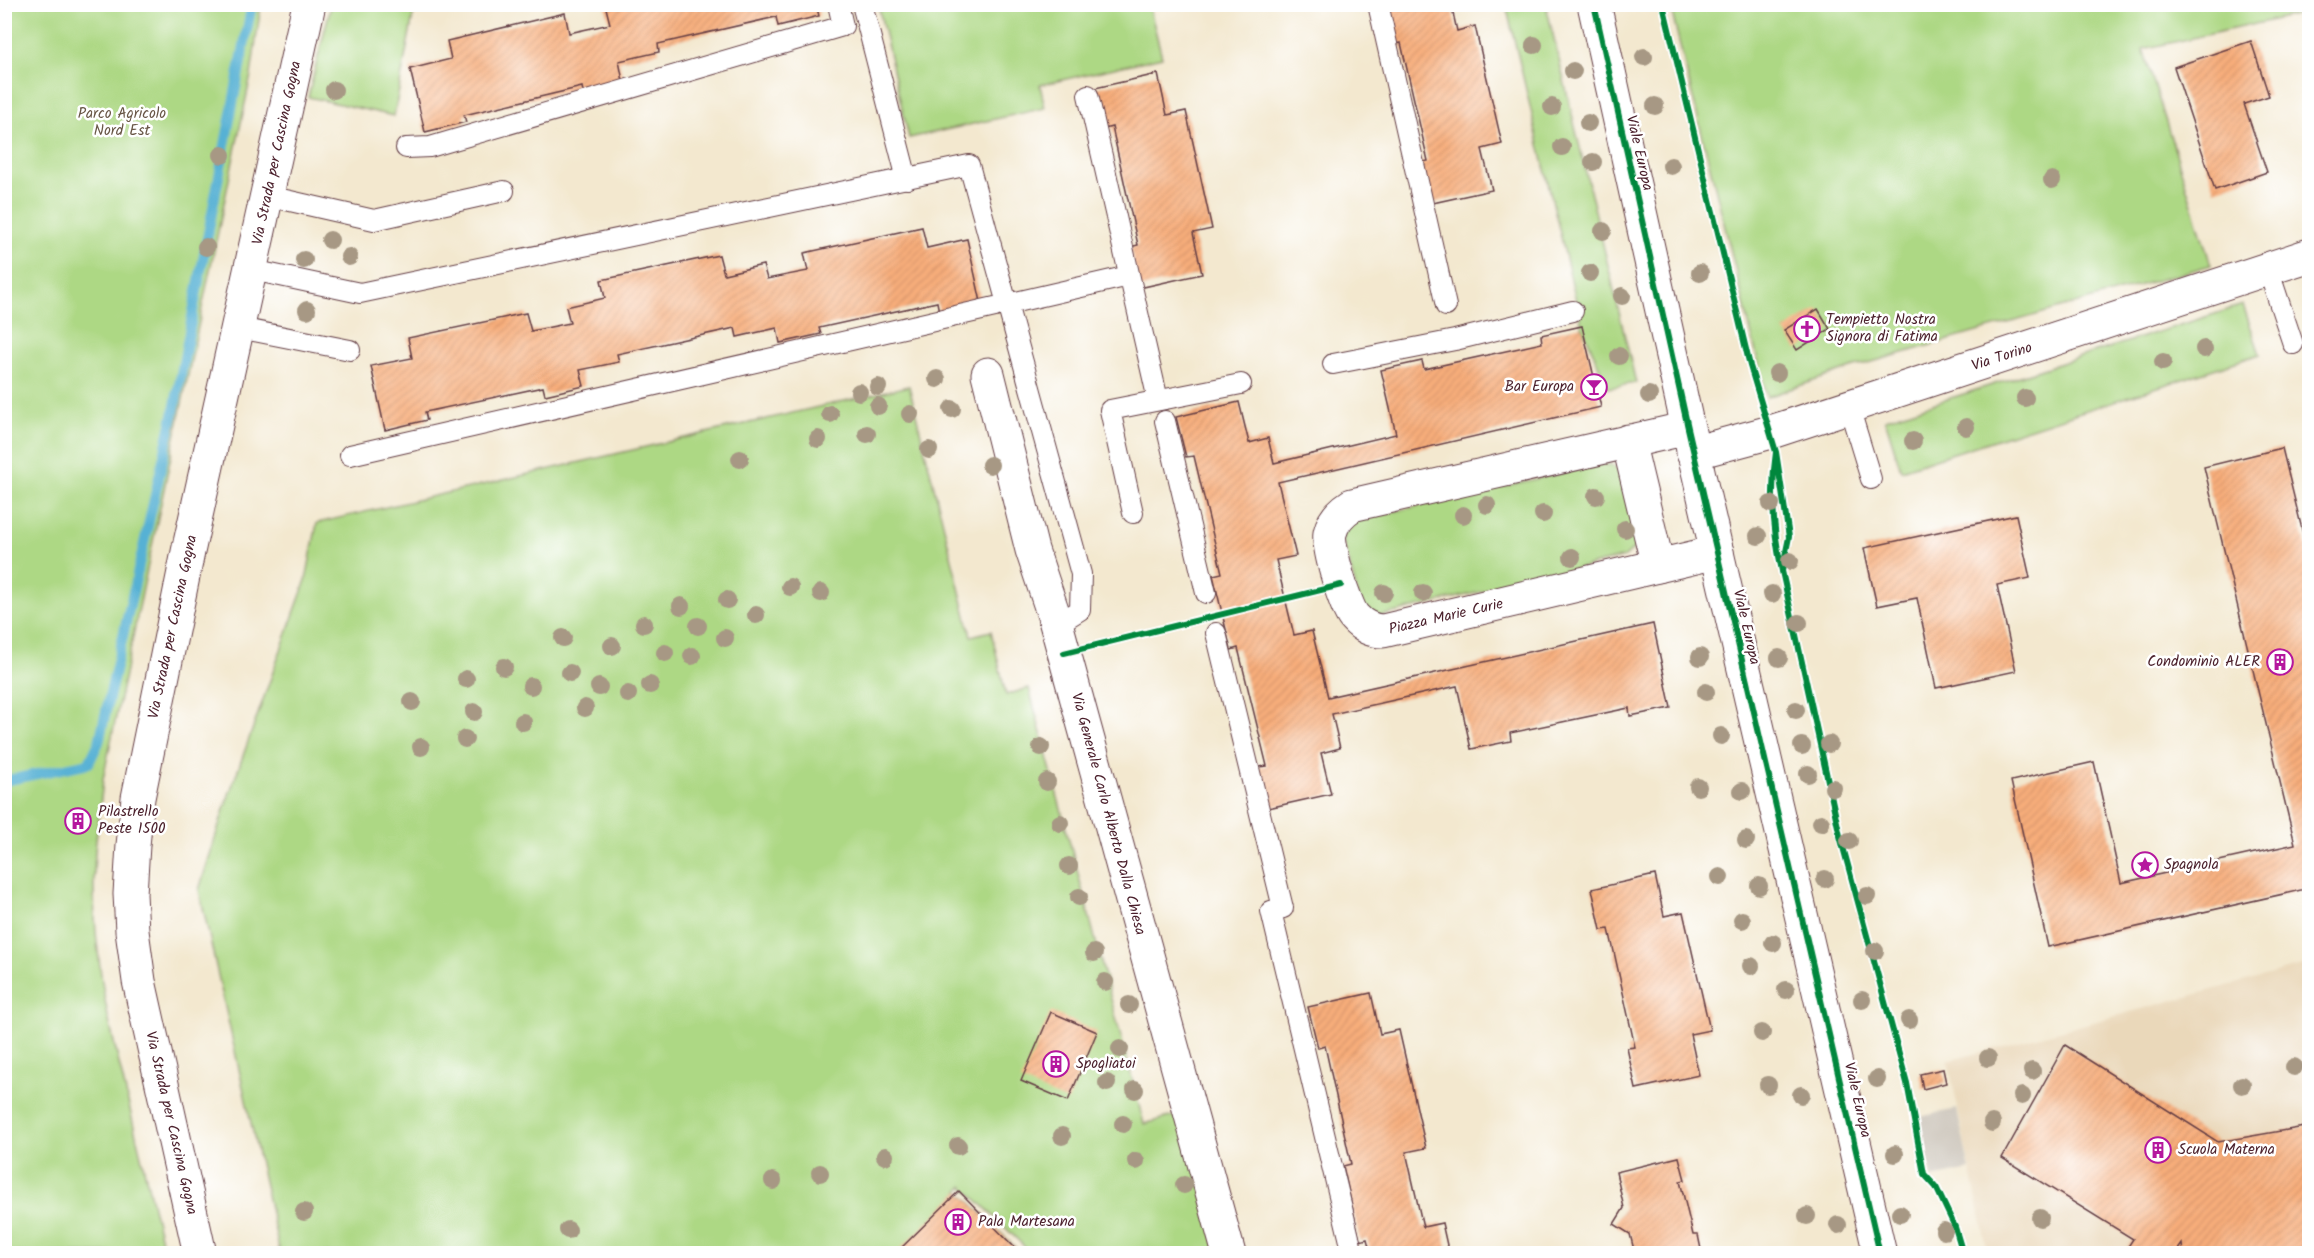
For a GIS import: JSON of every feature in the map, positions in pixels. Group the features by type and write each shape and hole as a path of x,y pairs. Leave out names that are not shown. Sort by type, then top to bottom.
{"street":[{"name":"Via Strada per Cascina Gogna","path":"200,1254 139,981 132,931 130,894 138,798 188,552 309,4"},
{"name":"Viale Europa","path":"1594,4 1690,440 1880,1254"},
{"name":"Via Torino","path":"1690,440 1771,432 2310,255"},
{"name":"Via Generale Carlo Alberto Dalla Chiesa","path":"988,375 1032,550 1056,624 1229,1254"},
{"name":"Piazza Marie Curie","path":"1690,440 1628,441 1353,505 1338,515 1332,525 1329,536 1331,553 1353,616 1366,627 1383,631 1717,552"},
{"path":"1628,441 1658,566"}],"lane":[{"path":"406,148 430,147 843,26 838,4"},
{"path":"862,4 907,179"},
{"path":"1378,4 1446,306"},
{"path":"1088,95 1158,400"},
{"path":"252,270 360,293 969,165 1081,574 1080,610 1056,624"},
{"path":"268,196 374,220 504,191"},
{"path":"2268,269 2293,344"},
{"path":"1016,302 1129,276"},
{"path":"350,455 995,306"},
{"path":"1333,364 1455,340 1573,311"},
{"path":"239,328 350,350"},
{"path":"1133,513 1110,410 1241,384"},
{"path":"1849,407 1871,479"},
{"path":"1165,421 1206,593"},
{"path":"1216,633 1283,908 1271,911 1353,1254"}],"shaded area":[{"path":"2309,964 2309,1253 1988,1253 1948,1061"},
{"path":"1957,1109 1970,1170 1932,1178 1919,1117"}],"green space":[{"name":"Parco Agricolo Nord Est","path":"5,4 261,5 251,75 103,779 95,852 95,914 104,996 164,1253 5,1253"},
{"path":"2295,4 2296,15 2143,49 2211,265 1851,368 1767,397 1670,5"},
{"path":"331,5 415,5 394,116 308,97"},
{"path":"878,5 1149,5 1162,57 1040,85 1045,108 909,138"},
{"path":"1506,5 1546,5 1636,383 1608,388 1582,326"},
{"path":"2243,305 2260,354 1901,470 1885,419"},
{"path":"909,386 971,636 991,631 1006,695 1029,688 1144,1124 1185,1113 1220,1253 1031,1253 963,1186 959,1191 1021,1253 280,1253 199,890 225,806 306,580 317,523"},
{"path":"1601,464 1611,465 1622,473 1637,546 1625,557 1381,616 1362,610 1341,534 1357,520"}],"building":[{"path":"605,4 816,4 819,16 778,26 776,17 658,44 659,52 619,61 624,86 584,96 582,87 464,115 466,122 425,132 410,69 451,59 447,41 565,13 569,33 610,24"},
{"path":"1384,4 1451,4 1457,31 1475,26 1502,144 1482,149 1492,190 1428,204 1419,163 1428,161 1401,43 1393,45"},
{"path":"2251,41 2269,96 2244,104 2267,172 2215,190 2174,67"},
{"path":"1158,74 1167,115 1186,111 1212,229 1193,233 1202,274 1139,288 1130,247 1138,245 1112,127 1104,129 1095,88"},
{"path":"922,227 927,248 967,239 981,302 939,312 937,302 819,328 821,334 780,343 777,328 737,337 735,328 617,354 619,362 580,370 584,386 545,395 543,387 425,412 427,420 385,430 371,366 412,358 408,338 526,313 531,331 570,323 566,307 605,298 601,280 719,255 724,274 763,265 767,279 808,271 804,253"},
{"name":"Tempietto Nostra Signora di Fatima","path":"1818,309 1830,329 1797,350 1784,330"},
{"path":"1582,326 1601,407 1278,482 1296,556 1276,560 1294,635 1312,631 1328,697 1653,624 1671,708 1630,716 1629,708 1510,733 1511,741 1471,749 1457,686 1332,714 1340,748 1321,753 1331,794 1268,808 1258,767 1267,766 1238,648 1231,650 1213,575 1222,573 1194,456 1186,457 1176,417 1239,402 1249,443 1268,438 1274,463 1396,434 1381,370 1422,361 1424,369 1542,343 1541,335"},
{"name":"Condominio ALER","path":"2282,448 2310,562 2310,888 2048,947 2011,781 2094,762 2121,883 2295,844 2204,467"},
{"path":"2016,515 2030,578 1997,585 2016,671 1936,688 1917,598 1877,606 1864,548"},
{"path":"1655,875 1664,916 1683,912 1710,1030 1690,1034 1699,1075 1636,1089 1627,1048 1635,1047 1609,929 1601,930 1592,889"},
{"path":"1371,993 1380,1034 1399,1030 1426,1148 1406,1152 1423,1227 1442,1223 1449,1254 1371,1254 1367,1239 1360,1241 1343,1166 1351,1164 1325,1046 1318,1048 1308,1007"},
{"name":"Spogliatoi","path":"1051,1012 1097,1032 1068,1101 1021,1081"},
{"name":"Scuola Materna","path":"2065,1045 2218,1142 2310,1126 2310,1254 2183,1254 2182,1244 2175,1254 2123,1254 2133,1239 2002,1158"},
{"path":"1943,1069 1946,1083 1923,1089 1920,1074"},
{"path":"1679,1157 1685,1180 1680,1181 1693,1235 1698,1235 1702,1254 1635,1254 1630,1234 1614,1224 1624,1208 1616,1172"},
{"name":"Pala Martesana","path":"959,1191 1021,1254 895,1254"}],"waterway":[{"path":"4,781 89,763 99,742 174,411 252,4"}],"cycle path":[{"path":"1594,4 1688,428 1880,1254"},
{"path":"1663,4 1750,366 1776,452 1789,537 1782,571 1773,512 1776,452"},
{"path":"1782,571 1840,836 1907,1083 1924,1174 1936,1187 1955,1227 1963,1254"},
{"path":"1064,653 1341,585"}],"place":[{"name":"Tempietto Nostra Signora di Fatima","path":"1807,329"},
{"name":"Bar Europa","path":"1594,387"},
{"name":"Condominio ALER","path":"2280,662"},
{"name":"Pilastrello Peste 1500","path":"78,821"},
{"name":"Spagnola","path":"2145,865"},
{"name":"Spogliatoi","path":"1056,1064"},
{"name":"Scuola Materna","path":"2158,1150"},
{"name":"Pala Martesana","path":"958,1222"}]}
